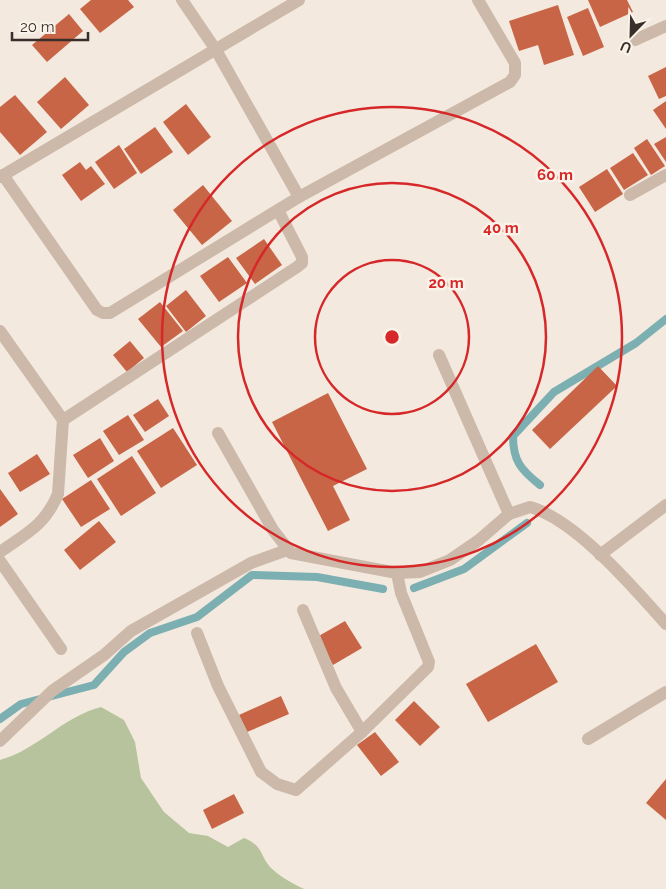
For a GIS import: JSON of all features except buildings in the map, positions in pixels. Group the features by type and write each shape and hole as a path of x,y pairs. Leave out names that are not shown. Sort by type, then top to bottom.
{"street":[{"path":"182,0 216,50 299,196"},
{"path":"299,0 1,176 97,310 103,313 110,313 299,196 510,82 515,75 515,62 478,0"},
{"path":"635,40 666,26"},
{"path":"630,195 666,175"},
{"path":"63,420 298,267 302,263 302,257 278,210"},
{"path":"0,331 63,420 58,494 55,502 44,521 0,552"},
{"path":"439,355 509,514"},
{"path":"218,434 273,530 287,550 297,556 354,563 397,573 420,572 450,560 479,540 509,514 530,507 557,518 600,555 666,624"},
{"path":"600,555 666,504"},
{"path":"0,741 52,692 104,654 131,631 251,563 287,550"},
{"path":"0,561 61,649"},
{"path":"197,632 218,686 261,772 277,784 296,790 362,732 428,667 429,662 401,593 397,573"},
{"path":"303,610 336,688 362,732"},
{"path":"588,739 666,692"}],"green space":[{"path":"101,707 124,720 135,742 141,778 164,812 189,833 208,836 228,847 244,838 250,841 258,847 274,871 286,880 304,889 0,889 0,760 26,749 88,711"}],"waterway":[{"path":"540,485 519,464 513,445 513,436 554,392 636,343 666,319"},
{"path":"414,588 464,569 527,523"},
{"path":"0,719 21,704 94,685 124,652 150,633 197,617 252,575 317,577 383,589"}]}
